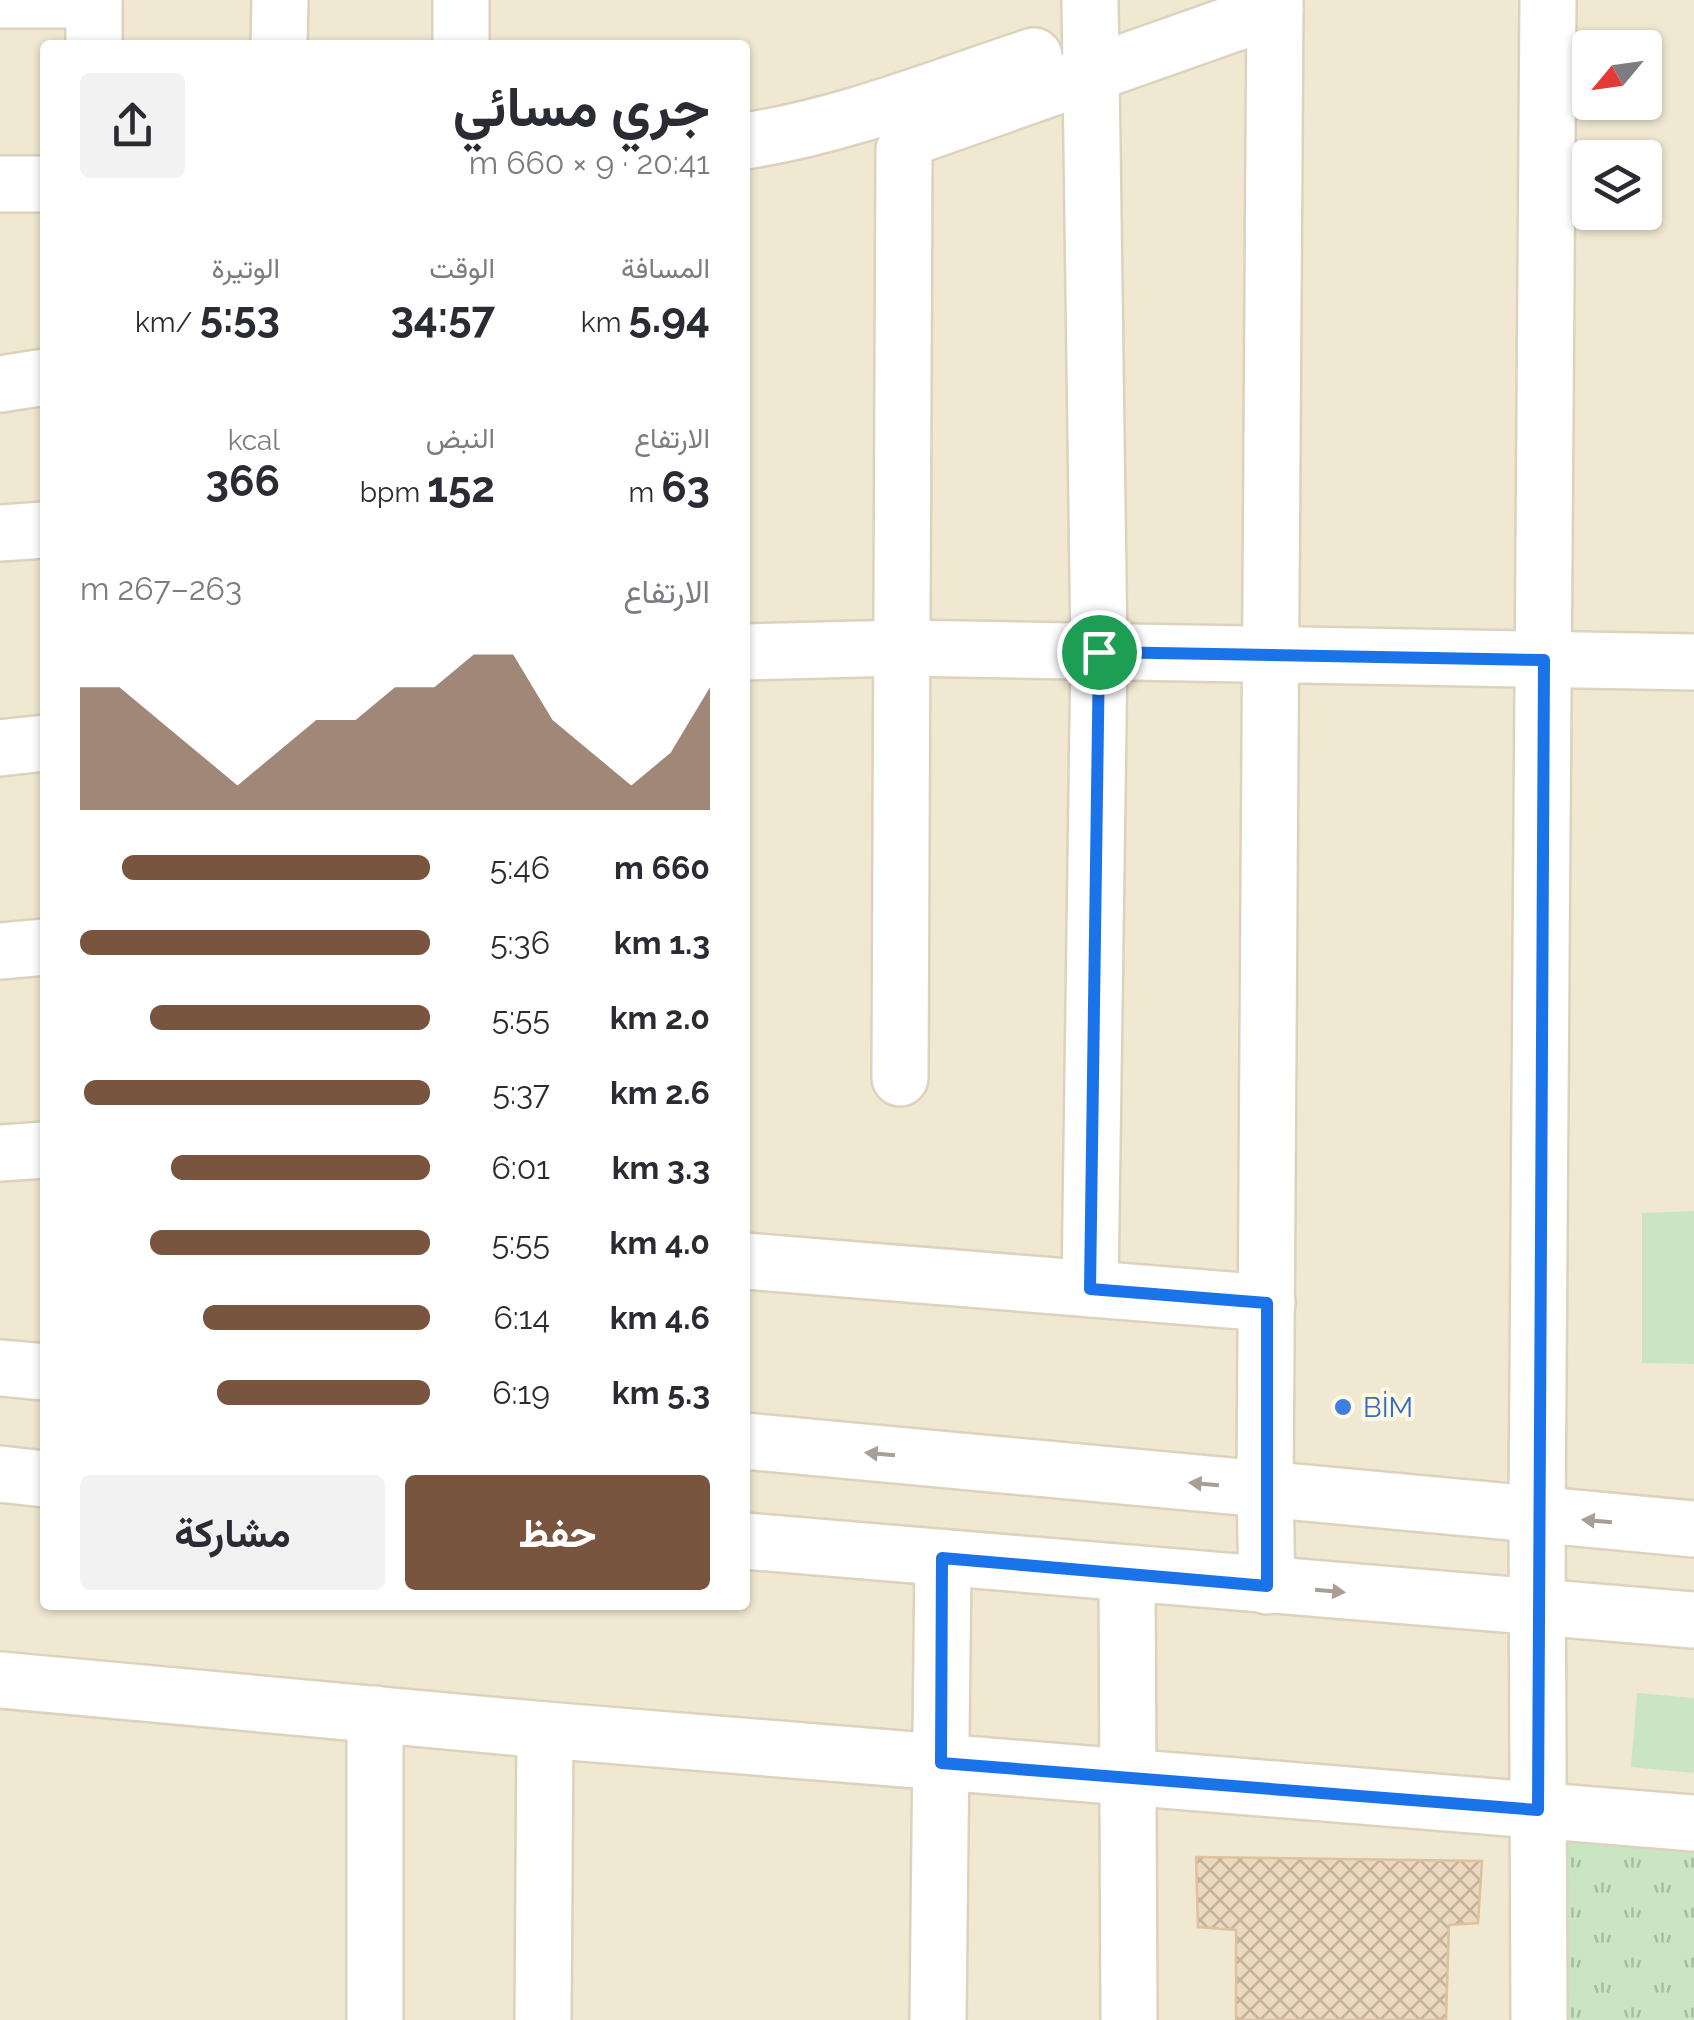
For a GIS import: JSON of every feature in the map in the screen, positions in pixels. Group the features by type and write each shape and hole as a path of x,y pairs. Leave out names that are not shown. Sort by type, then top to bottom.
{"street":[{"path":"0,0 94,0 94,40"},
{"path":"280,0 280,40"},
{"path":"461,0 461,40"},
{"path":"750,140 821,125 1203,0"},
{"path":"1539,2020 1537,1515 1548,0"},
{"path":"900,1078 904,150 911,140 1090,38 1275,5 1267,1586"},
{"path":"1090,38 1099,652 1090,1289"},
{"path":"0,184 40,184"},
{"path":"0,384 40,379"},
{"path":"0,533 40,530"},
{"path":"750,652 902,648 1694,662"},
{"path":"0,748 40,744"},
{"path":"0,952 40,947"},
{"path":"0,1153 40,1150"},
{"path":"750,1261 1267,1303"},
{"path":"0,1368 40,1372"},
{"path":"750,1441 1694,1530"},
{"path":"0,1474 40,1478"},
{"path":"750,1541 1694,1620"},
{"path":"938,2020 942,1558"},
{"path":"1127,1574 1129,2020"},
{"path":"0,1680 544,1730 1694,1822"},
{"path":"375,2020 376,1714"},
{"path":"543,2020 544,1730"}],"shaded area":[{"path":"0,0 1694,0 1694,2020 0,2020"}],"green space":[{"path":"1694,1211 1694,1364 1642,1363 1642,1213"},
{"path":"1637,1693 1694,1698 1694,1773 1631,1767"},
{"path":"1562,1838 1694,1844 1694,2020 1563,2020"}],"building":[{"path":"1196,1857 1482,1861 1478,1923 1449,1925 1446,2020 1236,2020 1236,1930 1198,1927"}],"place":[{"name":"BİM","path":"1343,1407"}],"route":[{"path":"1099,652 1544,660 1538,1810 941,1763 942,1558 1267,1586 1267,1303 1090,1289 1099,652"}]}
